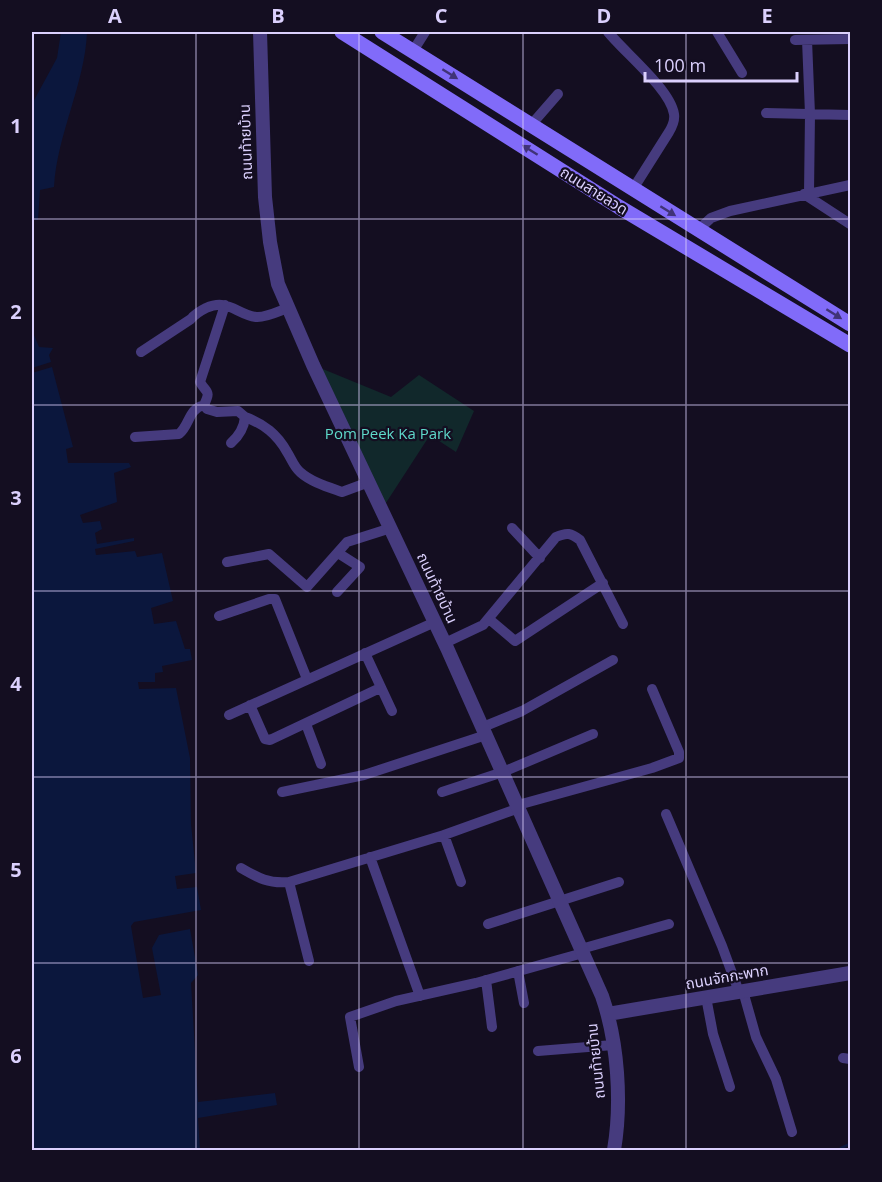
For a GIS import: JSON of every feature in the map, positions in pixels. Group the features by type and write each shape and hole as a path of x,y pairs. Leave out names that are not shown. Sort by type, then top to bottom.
{"main road":[{"name":"ถนนสายลวด","path":"342,32 619,207 850,345"},
{"name":"ถนนสายลวด","path":"382,32 850,324"}],"street":[{"name":"ถนนท้ายบ้าน","path":"260,32 265,197 278,284 313,365 445,643 519,806 608,1014 617,1082 618,1126 614,1150"},
{"path":"413,51 425,32"},
{"path":"608,32 662,89 674,114 669,132 633,189"},
{"path":"717,32 742,73"},
{"path":"807,194 810,114 801,40 850,39"},
{"path":"531,125 558,94"},
{"path":"766,113 850,115"},
{"path":"698,230 711,218 730,212 850,185"},
{"path":"807,194 850,224"},
{"path":"141,352 191,319 196,313 216,304 260,317 288,308"},
{"path":"135,437 179,434 184,430 192,412 204,405 208,396 207,390 200,382 225,305"},
{"path":"204,405 207,409 217,412 238,411 245,417 261,423 272,431 284,446 298,470 321,484 342,492 369,482"},
{"path":"231,443 244,426 245,417"},
{"path":"227,562 269,554 307,587 347,542 391,528"},
{"path":"512,528 540,558"},
{"path":"445,643 483,625 556,537 571,533 580,540 623,624"},
{"path":"337,592 360,567 338,553"},
{"path":"489,619 515,641 603,583"},
{"path":"219,616 275,599 307,679"},
{"path":"229,715 435,622"},
{"path":"365,653 392,711"},
{"path":"282,792 364,775 484,731 613,660"},
{"path":"250,705 267,740 380,688"},
{"path":"241,868 262,881 289,882 444,835 519,806 652,768 679,758 679,752 652,689"},
{"path":"306,724 321,764"},
{"path":"442,792 503,772 593,734"},
{"path":"666,814 741,992 756,1037 776,1079 792,1132"},
{"path":"444,835 461,882"},
{"path":"370,857 420,996"},
{"path":"289,882 309,962"},
{"path":"488,924 620,882"},
{"path":"359,1067 350,1017 396,1001 518,971 669,924"},
{"path":"518,971 524,1003"},
{"name":"ถนนจักกะพาก","path":"608,1014 741,992 849,978"},
{"path":"486,980 492,1027"},
{"path":"706,998 713,1034 730,1087"},
{"path":"538,1051 613,1045"}],"green space":[{"name":"Pom Peek Ka Park","path":"313,365 391,397 419,375 474,411 456,452 430,435 382,509"}],"water":[{"path":"61,32 87,32 85,51 60,148 54,187 40,190 38,220 32,220 32,104 57,58"},
{"path":"32,335 39,347 53,348 49,355 51,362 32,368"},
{"path":"52,367 73,447 66,449 68,463 129,463 131,467 114,473 117,502 80,515 83,523 100,521 102,529 95,533 97,544 134,538 134,541 95,549 96,555 135,551 137,557 162,553 173,601 151,608 154,624 176,621 185,649 190,649 192,660 162,666 163,672 155,673 155,682 138,682 139,689 176,688 190,758 191,824 196,873 175,876 177,889 197,887 201,910 134,922 131,926 143,998 161,995 152,948 159,935 190,929 198,975 191,983 198,1102 275,1093 277,1105 198,1118 200,1150 32,1150 32,373"}],"waterway":[{"path":"841,1148 850,1144"}]}
